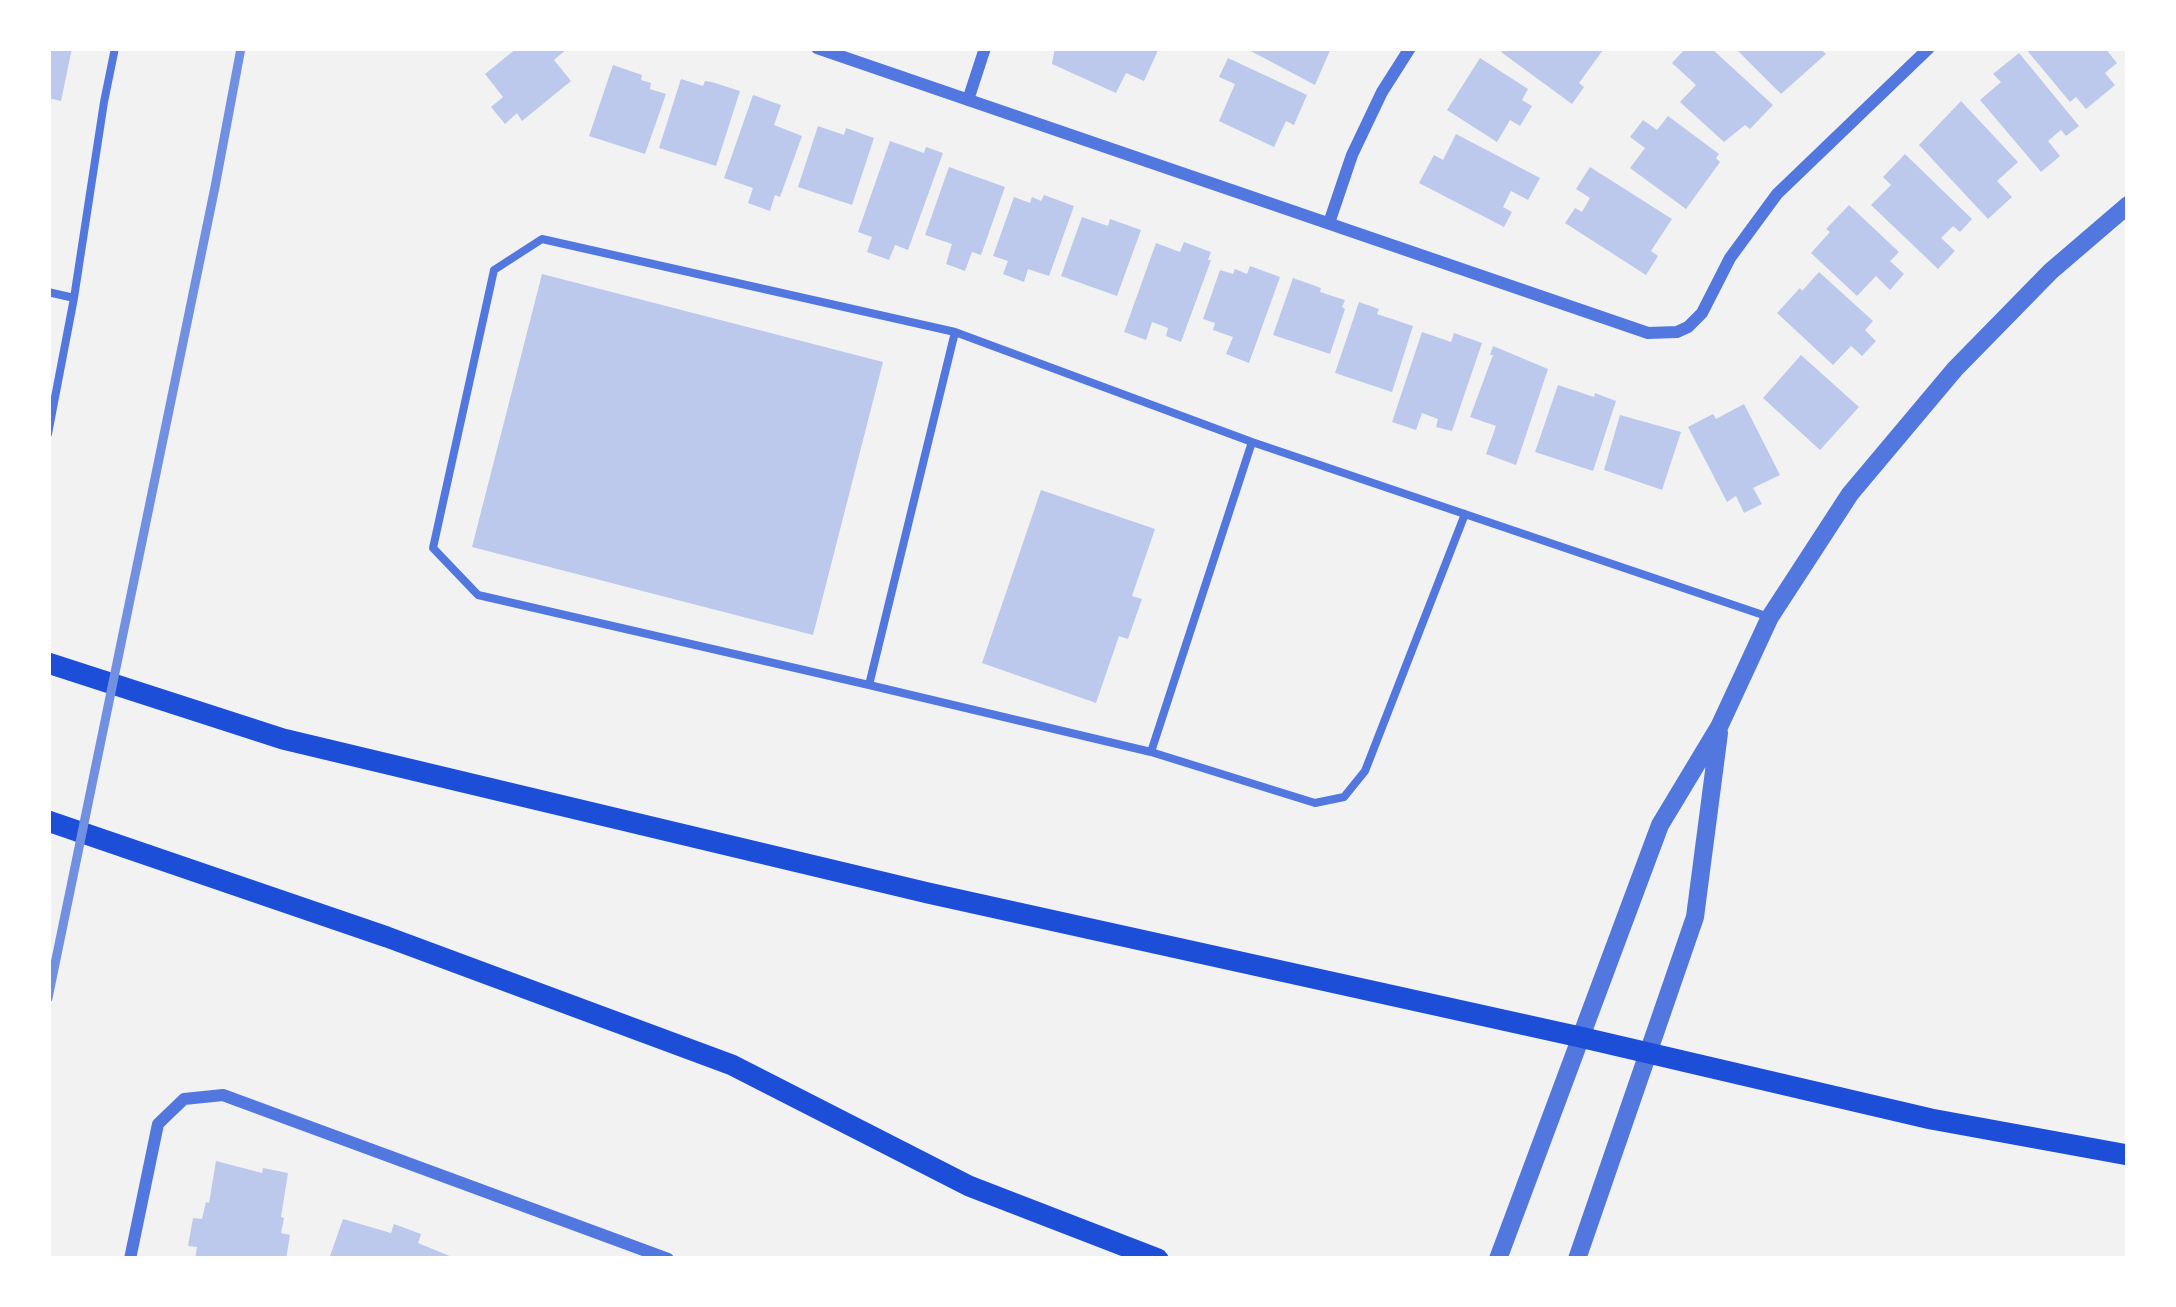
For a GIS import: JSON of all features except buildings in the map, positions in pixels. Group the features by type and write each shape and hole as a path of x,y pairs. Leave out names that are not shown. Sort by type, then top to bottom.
{"main road":[{"path":"48,663 283,739 928,893 1580,1036 1931,1119 2128,1155"},
{"path":"48,821 387,937 732,1065 969,1186 1158,1259"}],"street":[{"path":"818,48 1648,333 1677,332 1702,313 1730,258 1777,194 1929,48"},
{"path":"968,100 985,48"},
{"path":"1330,223 1352,155 1382,92 1410,48"},
{"path":"1498,1259 1660,825 1720,727 1771,617 1850,494 1955,369 2051,271 2128,205"},
{"path":"1577,1259 1695,917 1720,727"},
{"path":"130,1259 158,1124 184,1099 223,1095 668,1259"}],"lane":[{"path":"48,434 52,387 74,298 115,48"},
{"path":"1465,514 1365,771 1344,797 1315,802 1151,752 478,595 433,548 494,270 542,239 955,332 1252,442 1771,617"},
{"path":"48,292 74,298"},
{"path":"869,685 955,332"},
{"path":"1151,752 1252,442"}],"railway":[{"path":"48,998 241,48"}]}
